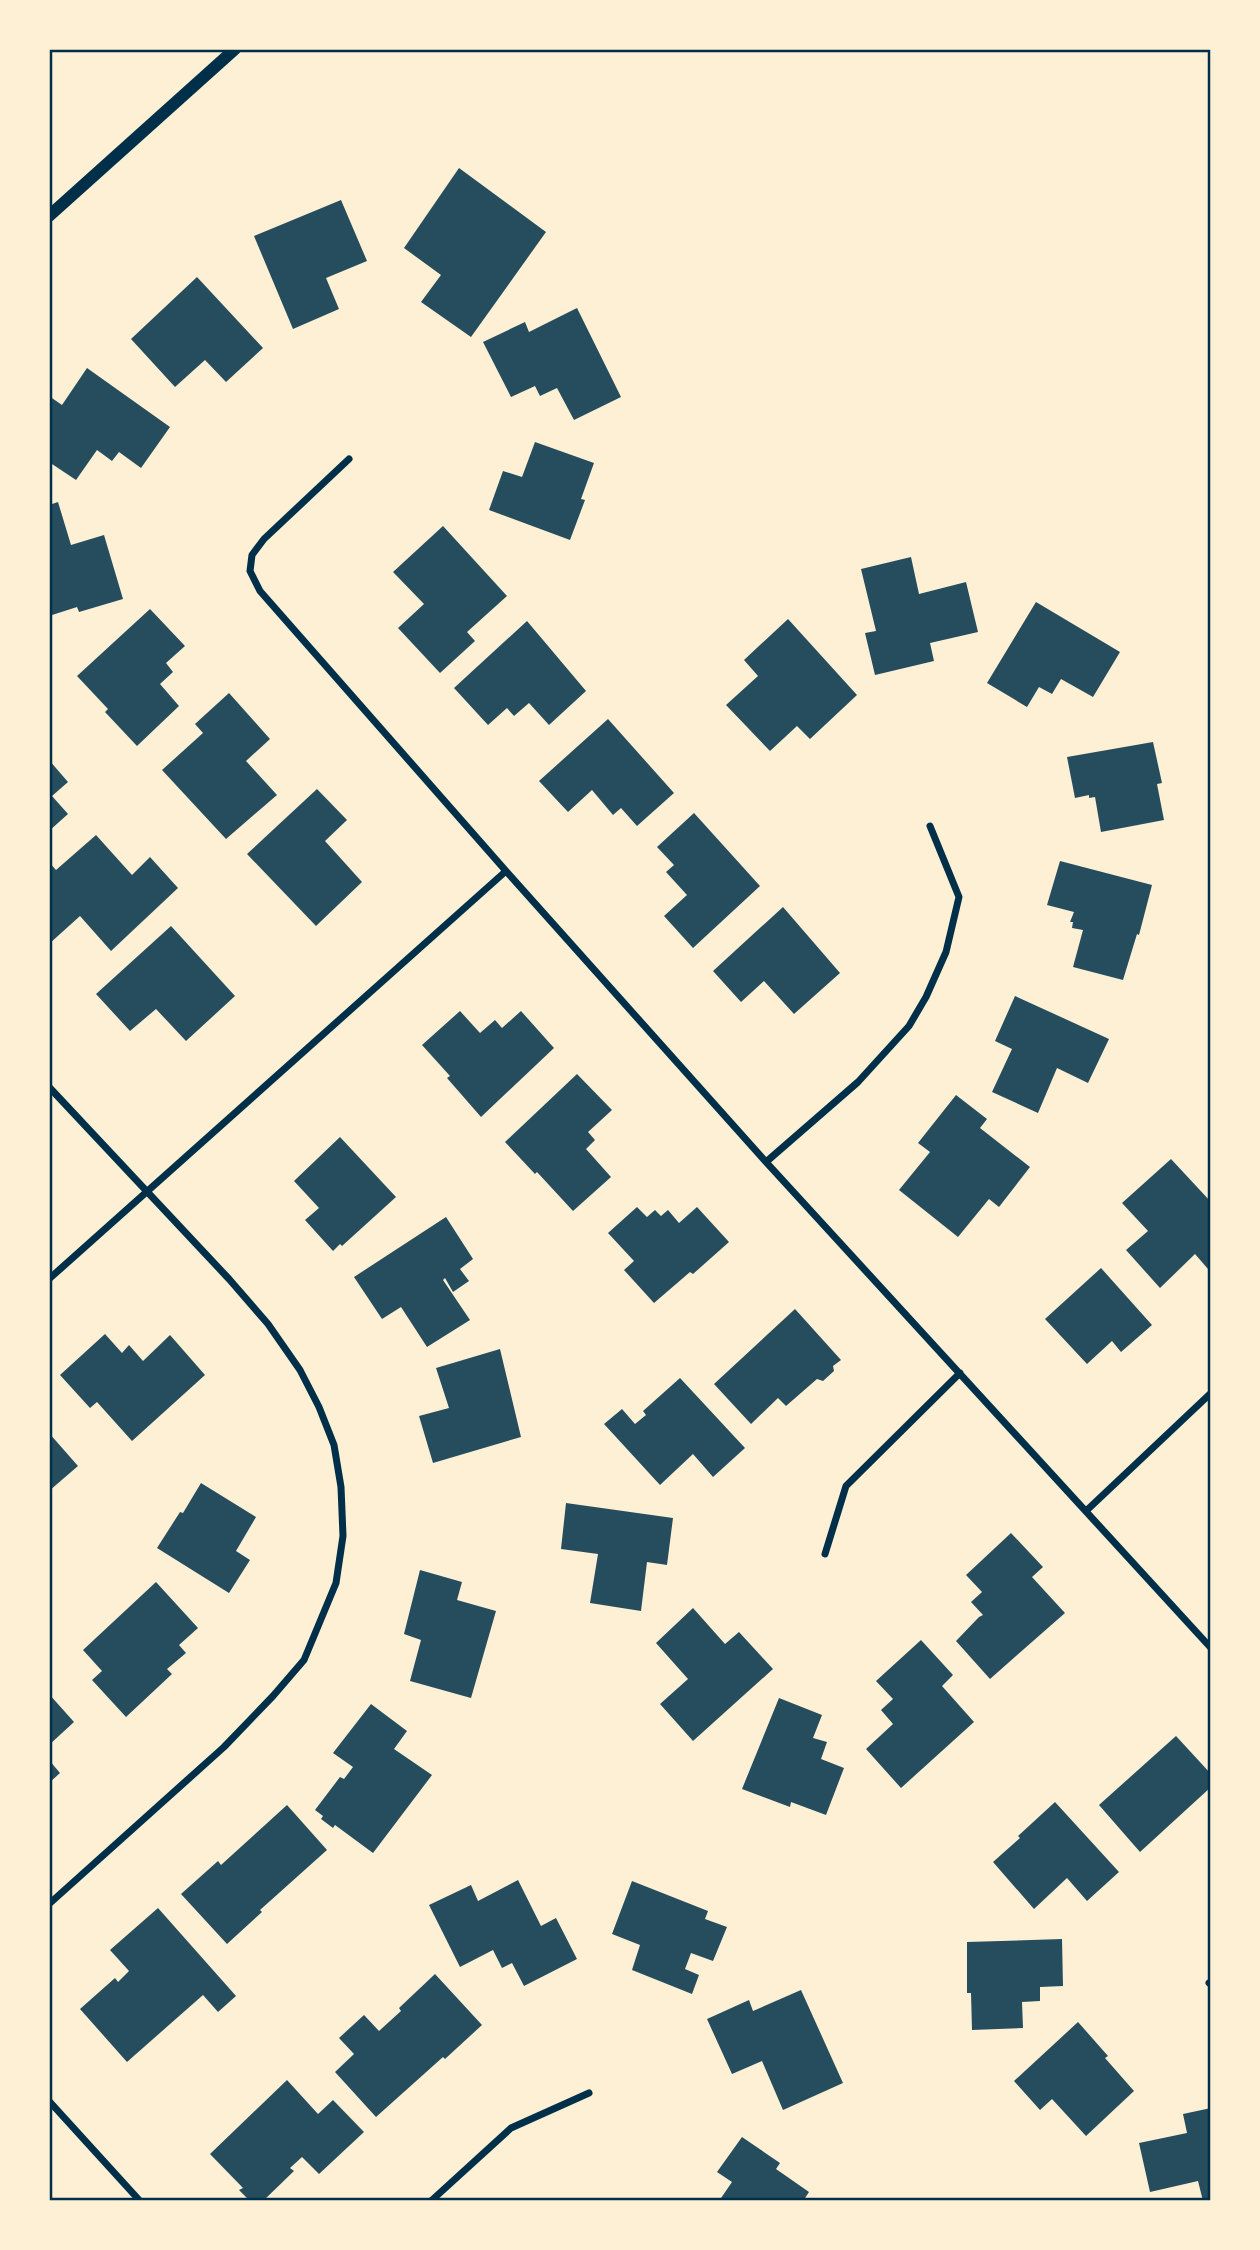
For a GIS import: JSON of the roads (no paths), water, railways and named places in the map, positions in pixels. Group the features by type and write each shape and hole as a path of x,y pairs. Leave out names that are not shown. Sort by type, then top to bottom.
{"street":[{"path":"49,216 235,49"},
{"path":"349,459 264,539 252,555 250,570 260,591 766,1162 1211,1647"},
{"path":"766,1162 858,1082 909,1026 926,997 946,952 959,897 930,826"},
{"path":"49,1279 506,871"},
{"path":"49,1087 229,1279 268,1324 300,1370 334,1445 341,1487 343,1536 336,1583 304,1660 274,1696 224,1747 49,1904"},
{"path":"825,1554 846,1486 960,1373"},
{"path":"1086,1511 1211,1393"},
{"path":"431,2201 511,2128 589,2093"},
{"path":"49,2101 140,2201"}]}
